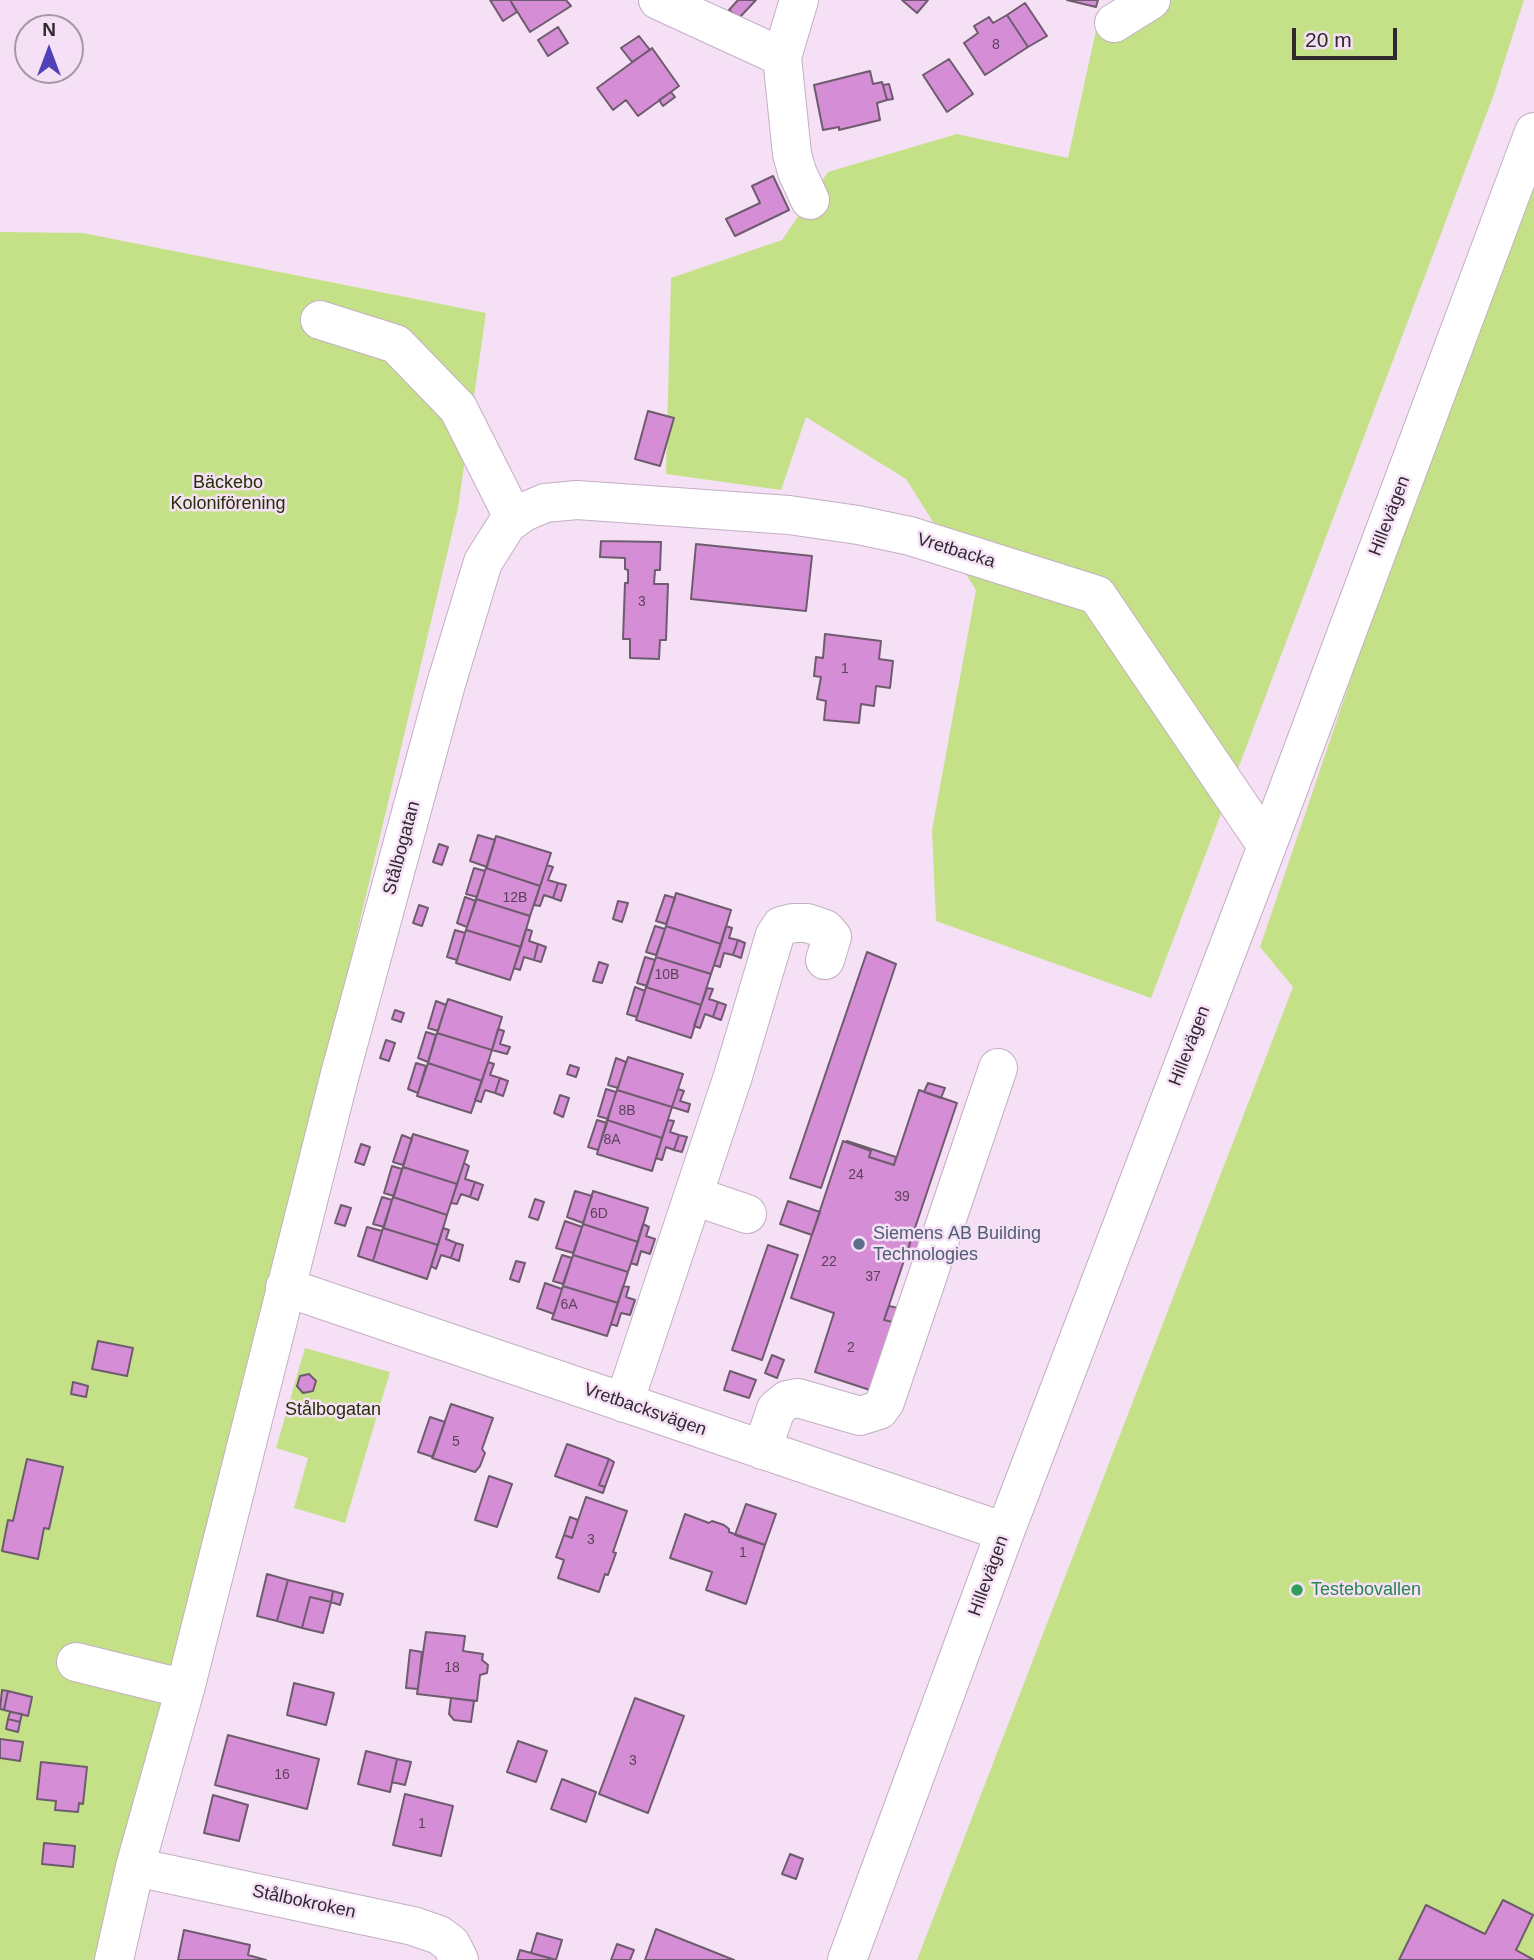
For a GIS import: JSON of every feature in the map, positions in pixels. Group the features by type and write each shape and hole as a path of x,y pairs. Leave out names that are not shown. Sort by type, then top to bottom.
{"street":[{"path":"658,0 782,57"},
{"path":"799,0 782,57 788,137 797,172 810,200"},
{"path":"1114,23 1151,0"},
{"name":"Hillevägen","path":"846,1960 1534,132"},
{"path":"320,320 396,344 458,408 514,519"},
{"name":"Vretbacka","path":"514,519 545,503 577,500 789,515 910,536 1097,596 1267,846"},
{"name":"Stålbogatan","path":"114,1960 135,1867 185,1689 339,1078 446,684 484,562 493,543 514,519"},
{"path":"624,1403 733,1076 775,935 781,926 793,923 807,923 825,929 832,937 825,960"},
{"path":"762,1450 776,1409 787,1400 798,1398 860,1416 879,1409 885,1402 998,1068"},
{"path":"694,1196 747,1214"},
{"name":"Vretbacksvägen","path":"285,1287 1005,1532"},
{"path":"76,1662 185,1689"},
{"name":"Stålbokroken","path":"135,1867 413,1926 451,1944 459,1960"}],"green space":[{"path":"1124,0 1524,0 1494,94 1151,998 936,921 932,830 976,590 906,479 806,417 781,490 666,474 671,278 782,240 828,172 957,134 1068,158 1097,26"},
{"name":"Testebovallen","path":"1534,182 1534,1960 917,1960 1293,987 1260,947 1402,528"},
{"name":"Bäckebo Koloniförening","path":"0,232 83,233 486,313 458,508 113,1960 0,1960"},
{"name":"Stålbogatan","path":"305,1348 390,1372 345,1523 294,1508 308,1458 276,1448"}],"building":[{"path":"490,0 510,0 517,12 503,21"},
{"path":"510,0 566,0 571,6 530,32"},
{"path":"738,0 756,0 739,18 729,10"},
{"path":"902,0 928,0 917,13"},
{"path":"1067,0 1098,0 1096,7"},
{"path":"1025,3 1047,36 1028,47 1007,15"},
{"path":"1007,15 1028,47 985,75 964,43 978,33 974,26 989,17 993,23"},
{"path":"558,27 568,43 548,56 538,40"},
{"path":"639,36 650,50 632,62 621,48"},
{"path":"652,48 679,86 638,116 626,100 613,110 597,88"},
{"path":"949,59 973,94 947,112 923,75"},
{"path":"870,71 873,84 882,82 887,100 877,103 880,120 839,130 839,127 823,130 814,85"},
{"path":"889,84 893,99 887,100 883,85"},
{"path":"671,92 675,97 663,106 659,100"},
{"path":"773,176 789,210 735,236 726,219 760,203 752,186"},
{"path":"648,411 674,418 660,466 635,459"},
{"path":"601,541 661,542 660,570 655,570 654,584 668,584 666,640 660,640 659,659 630,658 630,639 623,639 628,570 625,569 625,558 600,557"},
{"path":"696,544 812,556 806,611 691,599"},
{"path":"825,634 881,641 879,659 893,661 890,688 876,686 874,706 861,704 859,723 824,720 826,701 817,699 821,677 814,676 816,657 823,658"},
{"path":"478,835 495,840 487,867 470,861"},
{"path":"496,836 551,853 540,886 486,868"},
{"path":"439,844 448,847 442,865 433,862"},
{"path":"547,865 553,867 548,880 558,883 553,898 544,895 540,906 534,905"},
{"path":"474,868 485,871 477,897 466,894"},
{"path":"486,868 540,886 530,916 476,899"},
{"path":"558,883 566,885 561,901 553,898"},
{"path":"676,893 731,910 721,944 666,926"},
{"path":"665,895 675,898 666,924 656,921"},
{"path":"465,897 476,901 467,927 457,923"},
{"path":"476,899 530,916 521,947 466,930"},
{"path":"618,901 628,903 622,922 613,919"},
{"path":"419,905 428,908 422,926 413,923"},
{"path":"655,926 665,929 656,955 646,952"},
{"path":"666,926 721,944 711,974 656,957"},
{"path":"726,926 732,928 729,938 738,940 733,955 724,953 720,967 714,965"},
{"path":"526,929 532,931 529,941 538,944 534,960 524,957 520,970 514,968"},
{"path":"455,930 465,933 457,960 447,957"},
{"path":"466,930 521,947 510,980 456,963"},
{"path":"738,940 745,943 741,958 733,955"},
{"path":"538,944 546,947 541,962 534,960"},
{"path":"867,952 896,964 821,1188 790,1178"},
{"path":"645,957 655,960 647,986 637,983"},
{"path":"656,957 711,974 701,1005 646,987"},
{"path":"599,962 608,965 602,983 593,981"},
{"path":"635,987 645,991 637,1017 627,1014"},
{"path":"646,987 701,1005 691,1038 636,1020"},
{"path":"707,988 713,989 709,999 718,1002 713,1017 705,1014 700,1028 694,1026"},
{"path":"448,999 502,1017 492,1050 437,1033"},
{"path":"436,1001 446,1005 438,1031 428,1028"},
{"path":"718,1002 726,1005 721,1020 713,1017"},
{"path":"395,1010 404,1013 401,1022 392,1019"},
{"path":"498,1029 504,1031 500,1044 510,1047 507,1054 492,1050"},
{"path":"426,1032 436,1035 428,1062 418,1058"},
{"path":"437,1033 492,1050 482,1081 428,1063"},
{"path":"386,1040 395,1043 389,1061 380,1058"},
{"path":"628,1057 683,1074 672,1107 617,1090"},
{"path":"616,1058 626,1062 618,1088 608,1085"},
{"path":"488,1062 494,1064 490,1075 500,1078 495,1093 485,1090 481,1102 475,1100"},
{"path":"416,1063 426,1066 418,1093 408,1089"},
{"path":"428,1063 482,1081 471,1113 417,1096"},
{"path":"570,1065 579,1068 576,1077 567,1074"},
{"path":"500,1078 508,1081 503,1096 495,1093"},
{"path":"928,1083 945,1088 941,1098 924,1092"},
{"path":"606,1089 616,1092 608,1119 598,1116"},
{"path":"678,1089 684,1091 680,1101 690,1104 688,1112 672,1107"},
{"path":"617,1090 672,1107 662,1138 607,1120"},
{"name":"Siemens AB Building Technologies","path":"919,1090 957,1103 884,1320 893,1322 870,1390 815,1372 834,1313 791,1298 843,1141 871,1151 869,1157 894,1165"},
{"path":"560,1095 569,1098 563,1117 554,1113"},
{"path":"597,1120 607,1123 598,1150 588,1147"},
{"path":"607,1120 662,1138 652,1171 597,1154"},
{"path":"668,1120 674,1121 670,1132 679,1135 674,1150 666,1147 662,1160 656,1158"},
{"path":"413,1134 468,1151 457,1184 403,1167"},
{"path":"402,1135 412,1139 403,1165 393,1162"},
{"path":"679,1135 687,1137 682,1152 674,1150"},
{"path":"847,1141 896,1157 894,1165 869,1157 871,1151"},
{"path":"361,1144 370,1147 364,1165 355,1162"},
{"path":"464,1163 469,1166 465,1179 475,1182 470,1197 461,1194 457,1204 451,1203"},
{"path":"392,1166 402,1169 394,1196 384,1193"},
{"path":"403,1167 457,1184 447,1215 393,1197"},
{"path":"475,1182 483,1185 478,1200 470,1197"},
{"path":"575,1191 592,1196 583,1223 567,1217"},
{"path":"593,1191 648,1208 638,1242 583,1224"},
{"path":"382,1197 392,1200 384,1227 373,1224"},
{"path":"393,1197 447,1215 438,1245 383,1228"},
{"path":"535,1199 544,1202 538,1220 529,1217"},
{"path":"788,1201 820,1212 812,1235 780,1224"},
{"path":"341,1205 351,1208 345,1226 335,1223"},
{"path":"565,1221 582,1227 573,1253 556,1248"},
{"path":"583,1224 638,1242 628,1272 573,1255"},
{"path":"643,1224 649,1227 646,1236 655,1239 650,1254 641,1251 637,1265 631,1263"},
{"path":"367,1227 382,1231 373,1261 358,1256"},
{"path":"383,1228 438,1245 427,1279 373,1261"},
{"path":"443,1228 449,1230 446,1239 456,1243 451,1258 441,1255 436,1269 431,1266"},
{"path":"914,1230 924,1234 916,1256 907,1253"},
{"path":"456,1243 463,1245 459,1261 451,1258"},
{"path":"768,1245 798,1255 762,1360 732,1350"},
{"path":"562,1255 572,1258 563,1284 553,1281"},
{"path":"573,1255 628,1272 618,1303 563,1286"},
{"path":"516,1261 525,1263 519,1282 510,1279"},
{"path":"545,1283 562,1289 554,1314 537,1308"},
{"path":"563,1286 618,1303 607,1336 552,1319"},
{"path":"623,1286 629,1287 626,1297 635,1300 630,1315 621,1313 617,1326 611,1324"},
{"path":"889,1306 898,1308 893,1322 884,1320"},
{"path":"98,1341 133,1348 127,1376 92,1369"},
{"path":"772,1355 784,1360 777,1378 765,1373"},
{"path":"730,1371 756,1380 749,1398 724,1390"},
{"path":"309,1374 316,1381 313,1391 303,1393 297,1386 300,1376"},
{"path":"73,1382 88,1386 86,1397 71,1394"},
{"path":"451,1404 493,1418 482,1449 485,1453 475,1472 432,1458"},
{"path":"430,1417 445,1422 433,1457 418,1452"},
{"path":"567,1444 609,1459 599,1485 605,1487 603,1493 555,1476"},
{"path":"27,1459 63,1467 49,1529 44,1528 38,1559 2,1551 8,1520 13,1521"},
{"path":"609,1459 614,1462 605,1487 599,1485"},
{"path":"489,1476 512,1484 497,1527 475,1520"},
{"path":"586,1497 627,1511 613,1552 616,1553 599,1592 558,1578 564,1560 556,1557 564,1535 572,1538"},
{"path":"746,1504 776,1514 765,1545 735,1535"},
{"path":"685,1514 709,1523 712,1521 724,1525 729,1532 765,1545 746,1604 706,1590 712,1572 670,1558"},
{"path":"570,1517 578,1520 572,1538 564,1535"},
{"path":"267,1574 288,1580 277,1621 257,1616"},
{"path":"288,1580 333,1591 331,1602 310,1597 302,1628 277,1621"},
{"path":"333,1591 343,1594 340,1605 331,1602"},
{"path":"310,1597 331,1602 323,1633 302,1628"},
{"path":"426,1632 465,1636 463,1651 483,1654 482,1660 488,1665 487,1673 480,1675 477,1701 417,1694"},
{"path":"410,1650 422,1652 418,1689 406,1688"},
{"path":"294,1683 334,1693 326,1725 287,1715"},
{"path":"2,1690 8,1691 4,1710 0,1709"},
{"path":"8,1691 32,1697 28,1716 4,1710"},
{"path":"451,1698 474,1701 471,1722 454,1720 449,1714"},
{"path":"635,1698 684,1716 648,1813 599,1794"},
{"path":"10,1712 22,1714 20,1722 8,1719"},
{"path":"8,1719 20,1722 18,1732 6,1729"},
{"path":"228,1735 319,1759 307,1809 215,1785"},
{"path":"0,1739 23,1742 20,1761 0,1758"},
{"path":"518,1741 547,1751 536,1782 507,1772"},
{"path":"366,1751 397,1759 390,1792 358,1784"},
{"path":"397,1759 411,1762 405,1785 392,1782"},
{"path":"41,1762 87,1767 83,1804 79,1803 78,1812 55,1810 56,1801 37,1799"},
{"path":"562,1779 596,1792 586,1822 551,1809"},
{"path":"405,1794 453,1806 441,1856 393,1845"},
{"path":"213,1795 248,1805 239,1841 204,1833"},
{"path":"44,1843 75,1846 73,1867 42,1864"},
{"path":"790,1854 803,1859 796,1879 782,1874"},
{"path":"1503,1900 1533,1915 1516,1950 1534,1960 1399,1960 1426,1905 1485,1934"},
{"path":"656,1929 734,1960 645,1960"},
{"path":"184,1930 250,1945 248,1955 266,1960 178,1960"},
{"path":"537,1933 562,1940 556,1960 531,1953"},
{"path":"617,1944 634,1950 630,1960 611,1960"},
{"path":"520,1950 550,1958 550,1960 517,1960"}],"place":[{"name":"Siemens AB Building Technologies","path":"859,1244"},
{"name":"Testebovallen","path":"1297,1590"}]}
